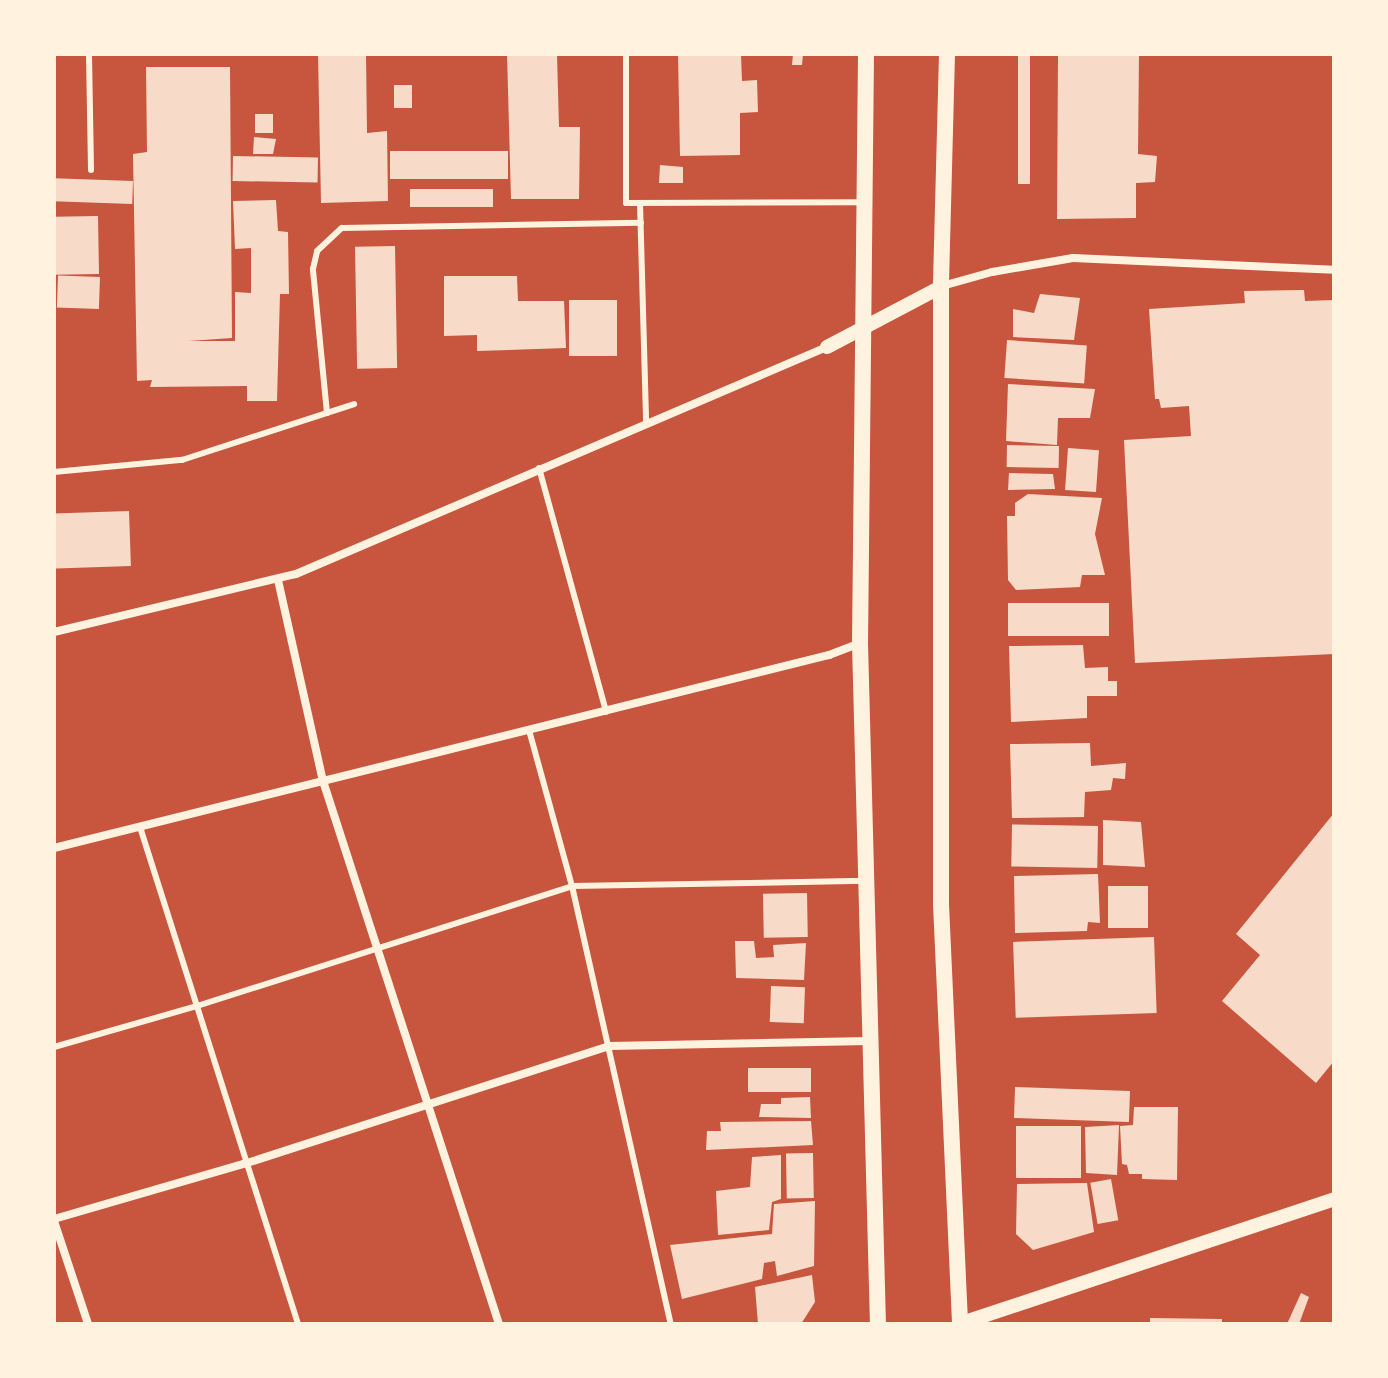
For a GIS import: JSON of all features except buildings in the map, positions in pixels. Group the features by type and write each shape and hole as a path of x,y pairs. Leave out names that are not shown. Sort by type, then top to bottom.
{"main road":[{"path":"866,54 860,643 878,1324"},
{"path":"947,54 941,287 941,904 959,1324"}],"street":[{"path":"54,632 278,580 827,347 941,287 992,272 1073,258 1334,270"},
{"path":"278,580 323,781 499,1324"},
{"path":"54,848 606,712 829,655 860,643"},
{"path":"88,1324 54,1220 247,1163 609,1046 871,1041"},
{"path":"959,1324 1334,1199"}],"lane":[{"path":"89,54 91,170"},
{"path":"626,54 626,203 866,203"},
{"path":"640,203 646,422"},
{"path":"327,413 313,269 317,251 342,228 641,223"},
{"path":"54,472 182,460 354,404"},
{"path":"539,468 606,712"},
{"path":"529,730 572,886 671,1324"},
{"path":"140,827 298,1324"},
{"path":"54,1047 197,1006 572,886 868,881"}]}
